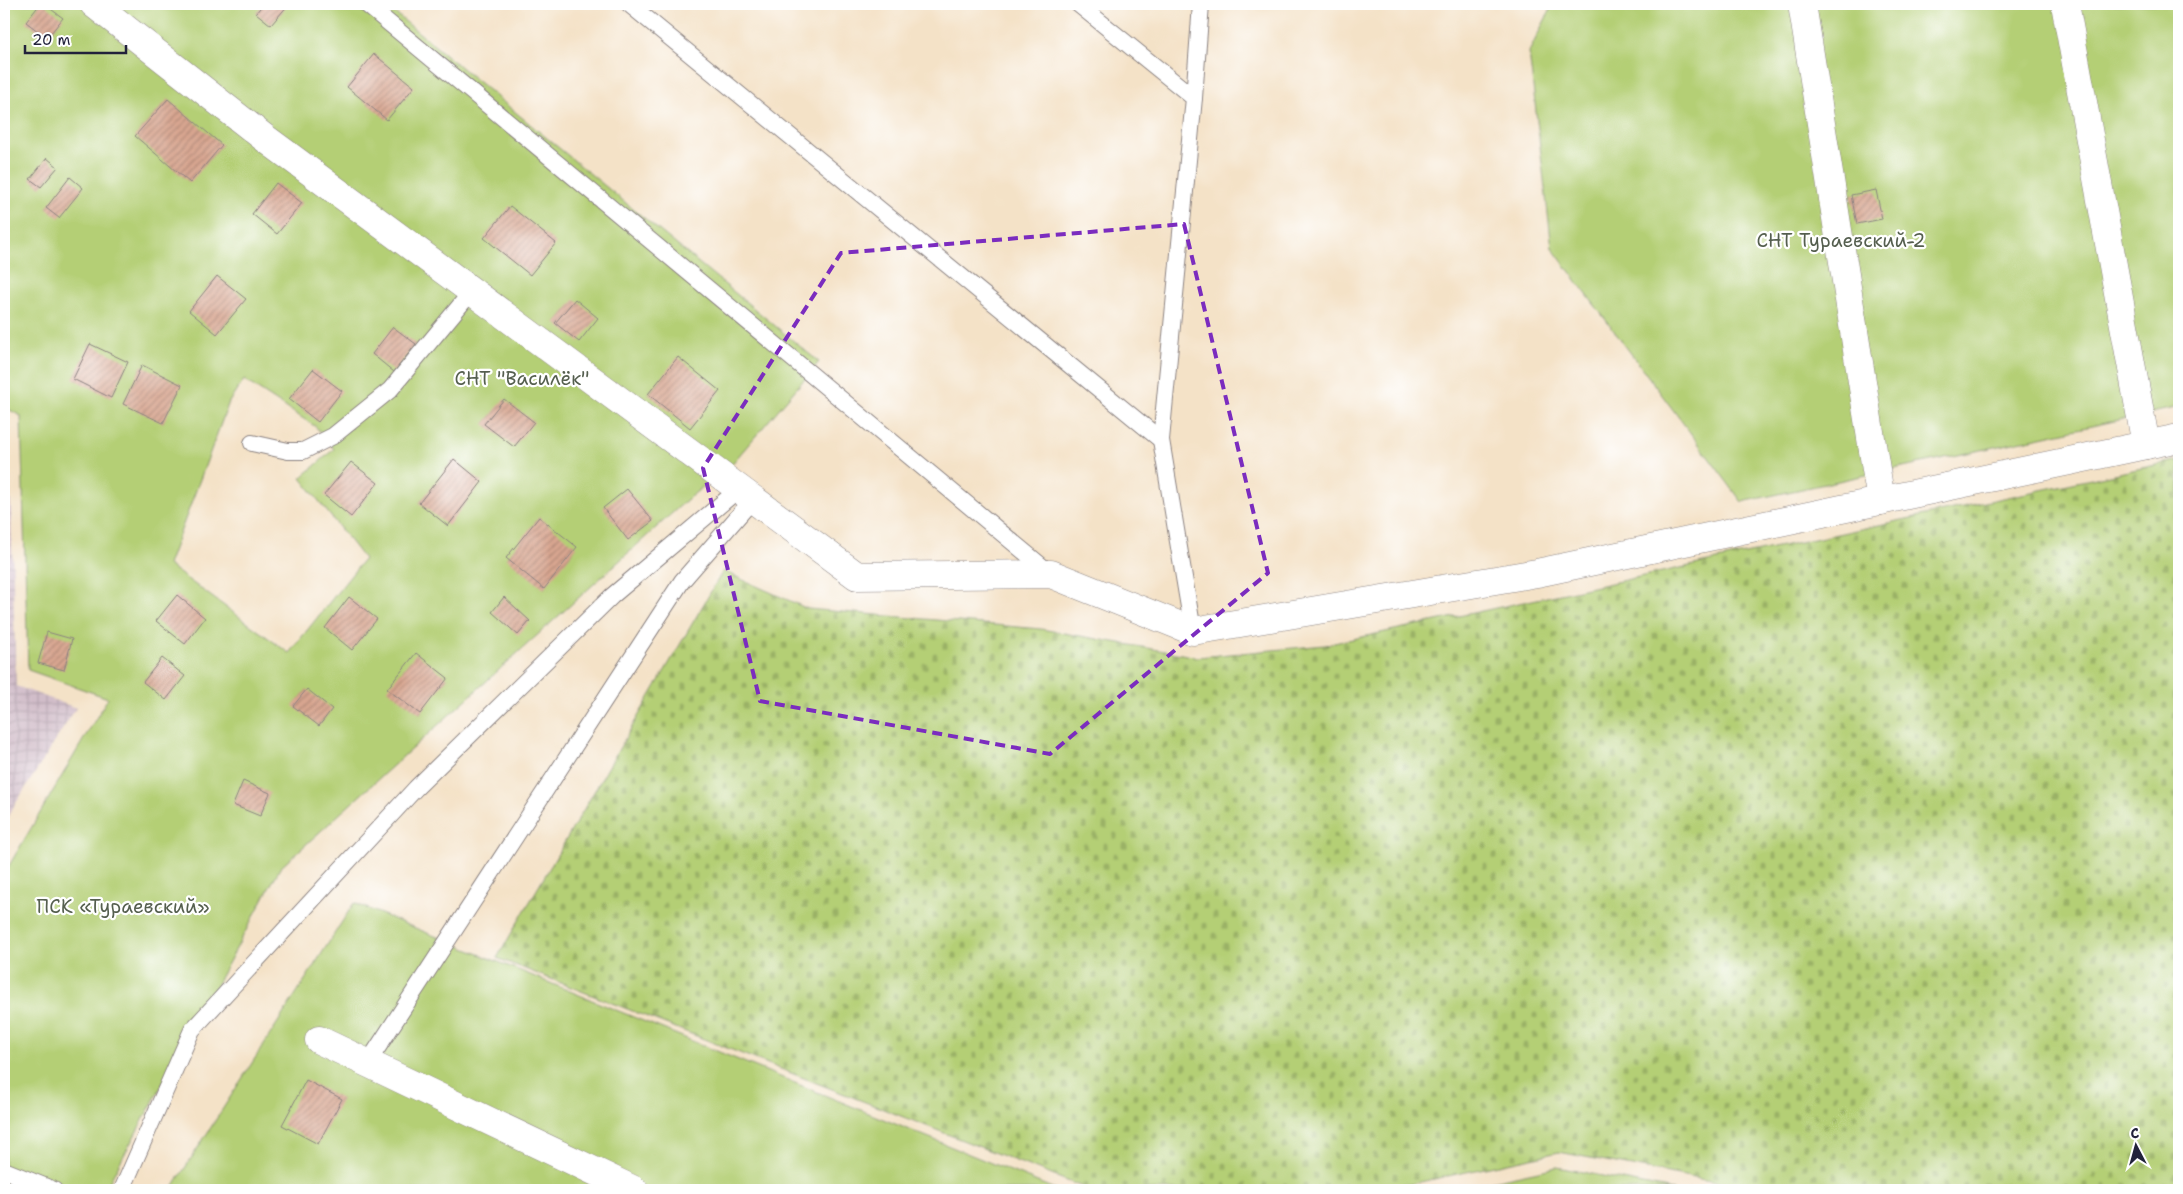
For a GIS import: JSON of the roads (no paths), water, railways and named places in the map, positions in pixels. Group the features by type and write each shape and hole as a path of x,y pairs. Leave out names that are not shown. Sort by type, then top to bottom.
{"street":[{"path":"94,4 262,136 857,576 1051,574 1193,631 1537,573 2179,438"},
{"path":"1802,4 1881,501"},
{"path":"2065,4 2146,445"},
{"path":"319,1040 634,1190"}],"lane":[{"path":"366,4 1051,574"},
{"path":"629,4 1161,440"},
{"path":"1078,4 1194,98"},
{"path":"1193,631 1161,440 1194,98 1201,4"},
{"path":"252,443 303,451 332,436 390,390 472,291"},
{"path":"367,1064 682,581 746,493"},
{"path":"122,1190 192,1030 416,788 612,596 746,493"},
{"path":"4,1170 54,1190"}],"park label":[{"name":"СНТ Тураевский-2","path":"1841,240"},
{"name":"СНТ \"Василёк\"","path":"522,378"},
{"name":"ПСК «Тураевский»","path":"123,906"}]}
